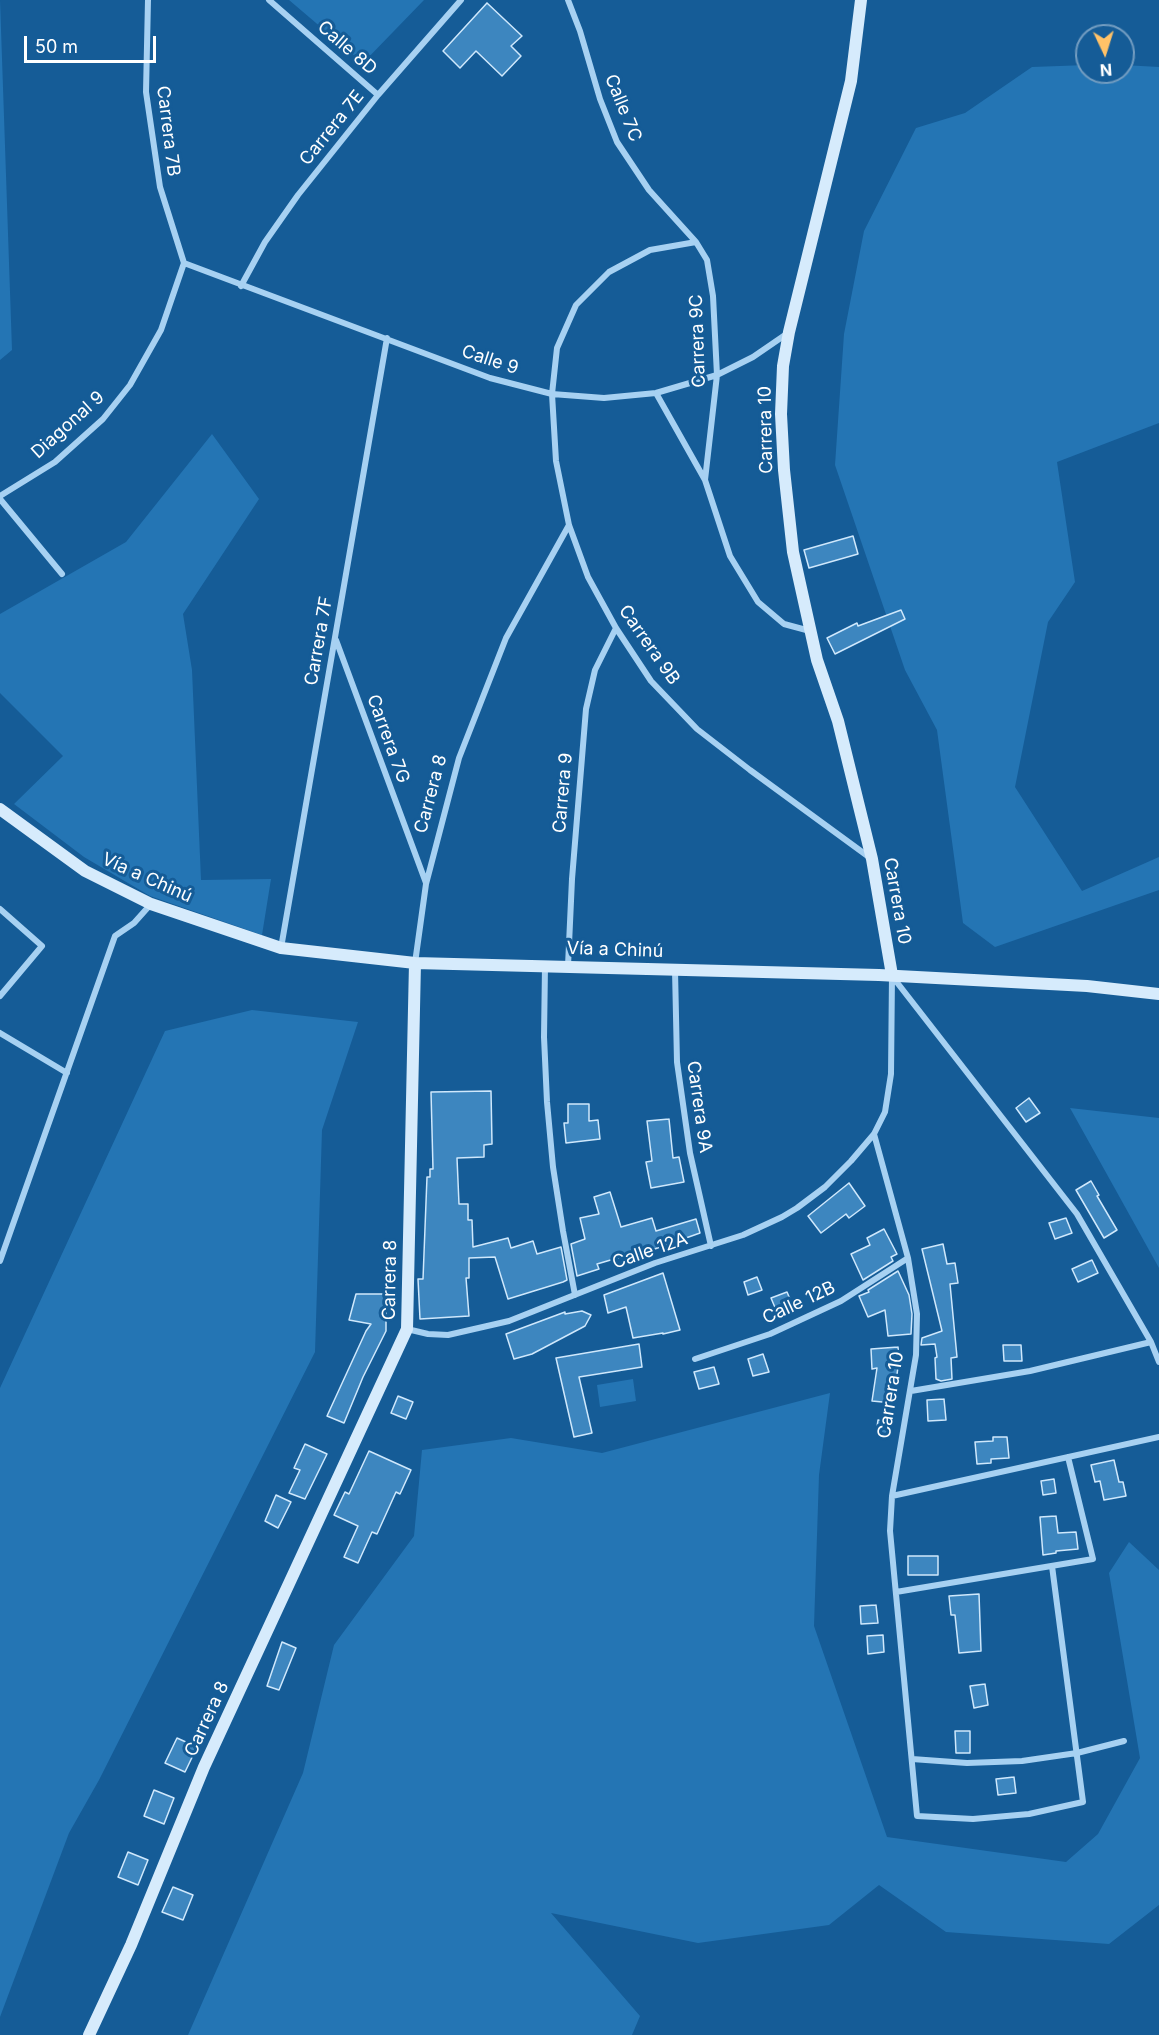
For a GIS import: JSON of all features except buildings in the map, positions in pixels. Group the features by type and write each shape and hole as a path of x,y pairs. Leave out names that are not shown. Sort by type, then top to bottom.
{"street":[{"name":"Carrera 7B","path":"148,0 146,92 160,187 184,263"},
{"name":"Calle 8D","path":"269,0 378,95"},
{"name":"Carrera 7E","path":"241,286 265,242 298,195 378,95 461,0"},
{"name":"Calle 7C","path":"568,0 580,31 600,99 617,142 649,190 696,242"},
{"name":"Carrera 10","path":"861,0 851,81 789,332 783,366 781,414 783,470 793,552 817,660 838,721 872,859 892,975 889,1092 885,1112 874,1134 908,1258 917,1314 916,1355 892,1496 890,1531 917,1816 973,1819 1029,1814 1083,1802 1077,1753"},
{"name":"Carrera 9C","path":"696,242 707,260 709,269 713,296 717,375 705,480"},
{"path":"552,394 557,348 576,305 609,272 629,261 650,250 696,242"},
{"name":"Calle 9","path":"184,263 490,378 552,394 604,398 656,393 717,375 753,357 789,332"},
{"name":"Diagonal 9","path":"0,497 55,462 103,419 123,394 161,330 184,263"},
{"name":"Carrera 7F","path":"281,948 387,338"},
{"name":"Carrera 9C","path":"656,393 705,480 730,556 758,602 784,624 810,631"},
{"name":"Carrera 9B","path":"552,394 556,461 569,525 588,577 616,628 651,681 697,729 872,859"},
{"path":"0,497 63,573"},
{"name":"Carrera 8","path":"90,2035 131,1945 204,1767 407,1329 415,963 426,884 459,758 506,638 569,525"},
{"name":"Carrera 9","path":"568,966 574,845 585,709 595,670 616,628"},
{"name":"Carrera 7G","path":"335,638 426,884"},
{"name":"Vía a Chinú","path":"0,809 85,871 151,904 281,948 415,963 892,975 1087,986 1159,994"},
{"path":"0,1261 115,936 134,922 151,904"},
{"path":"0,909 42,946 0,996"},
{"path":"545,966 544,1037 547,1102 561,1221 576,1295"},
{"name":"Carrera 9A","path":"675,970 677,1062 690,1153 711,1246"},
{"path":"892,975 1077,1214 1151,1342 1159,1362"},
{"path":"0,1033 67,1073"},
{"name":"Calle 12A","path":"407,1329 428,1334 448,1335 509,1321 655,1263 765,1226 797,1208 825,1187 874,1134"},
{"name":"Calle 12B","path":"695,1359 770,1334 841,1301 908,1258"},
{"path":"911,1390 1030,1371 1151,1342"},
{"path":"892,1496 1159,1437"},
{"path":"896,1592 1093,1559 1068,1457"},
{"path":"1052,1566 1077,1753"},
{"path":"912,1759 967,1763 1022,1761 1077,1753 1124,1741"}],"shaded area":[{"path":"0,0 12,350 0,360"},
{"path":"289,0 424,0 363,63"},
{"path":"1075,65 1075,84 1135,84 1135,66 1159,67 1159,423 1057,462 1075,582 1048,622 1015,787 1082,891 1159,857 1159,890 995,947 963,923 937,730 905,670 835,465 844,334 864,231 916,128 965,113 1032,67"},
{"path":"212,434 259,499 183,614 192,670 201,880 271,879 262,935 150,896 84,857 14,804 63,756 0,693 0,614 126,542"},
{"path":"252,1010 358,1022 322,1130 315,1352 99,1780 69,1833 0,2017 0,1388 165,1031"},
{"path":"1070,1108 1159,1118 1159,1268 1114,1187"},
{"path":"633,1379 636,1401 600,1407 597,1385"},
{"path":"830,1393 819,1475 814,1626 887,1837 1066,1862 1098,1834 1140,1758 1109,1573 1129,1542 1159,1570 1159,1905 1109,1944 946,1932 879,1885 829,1925 698,1943 551,1913 640,2016 632,2035 188,2035 303,1773 334,1645 414,1536 422,1450 511,1438 602,1453"}]}
